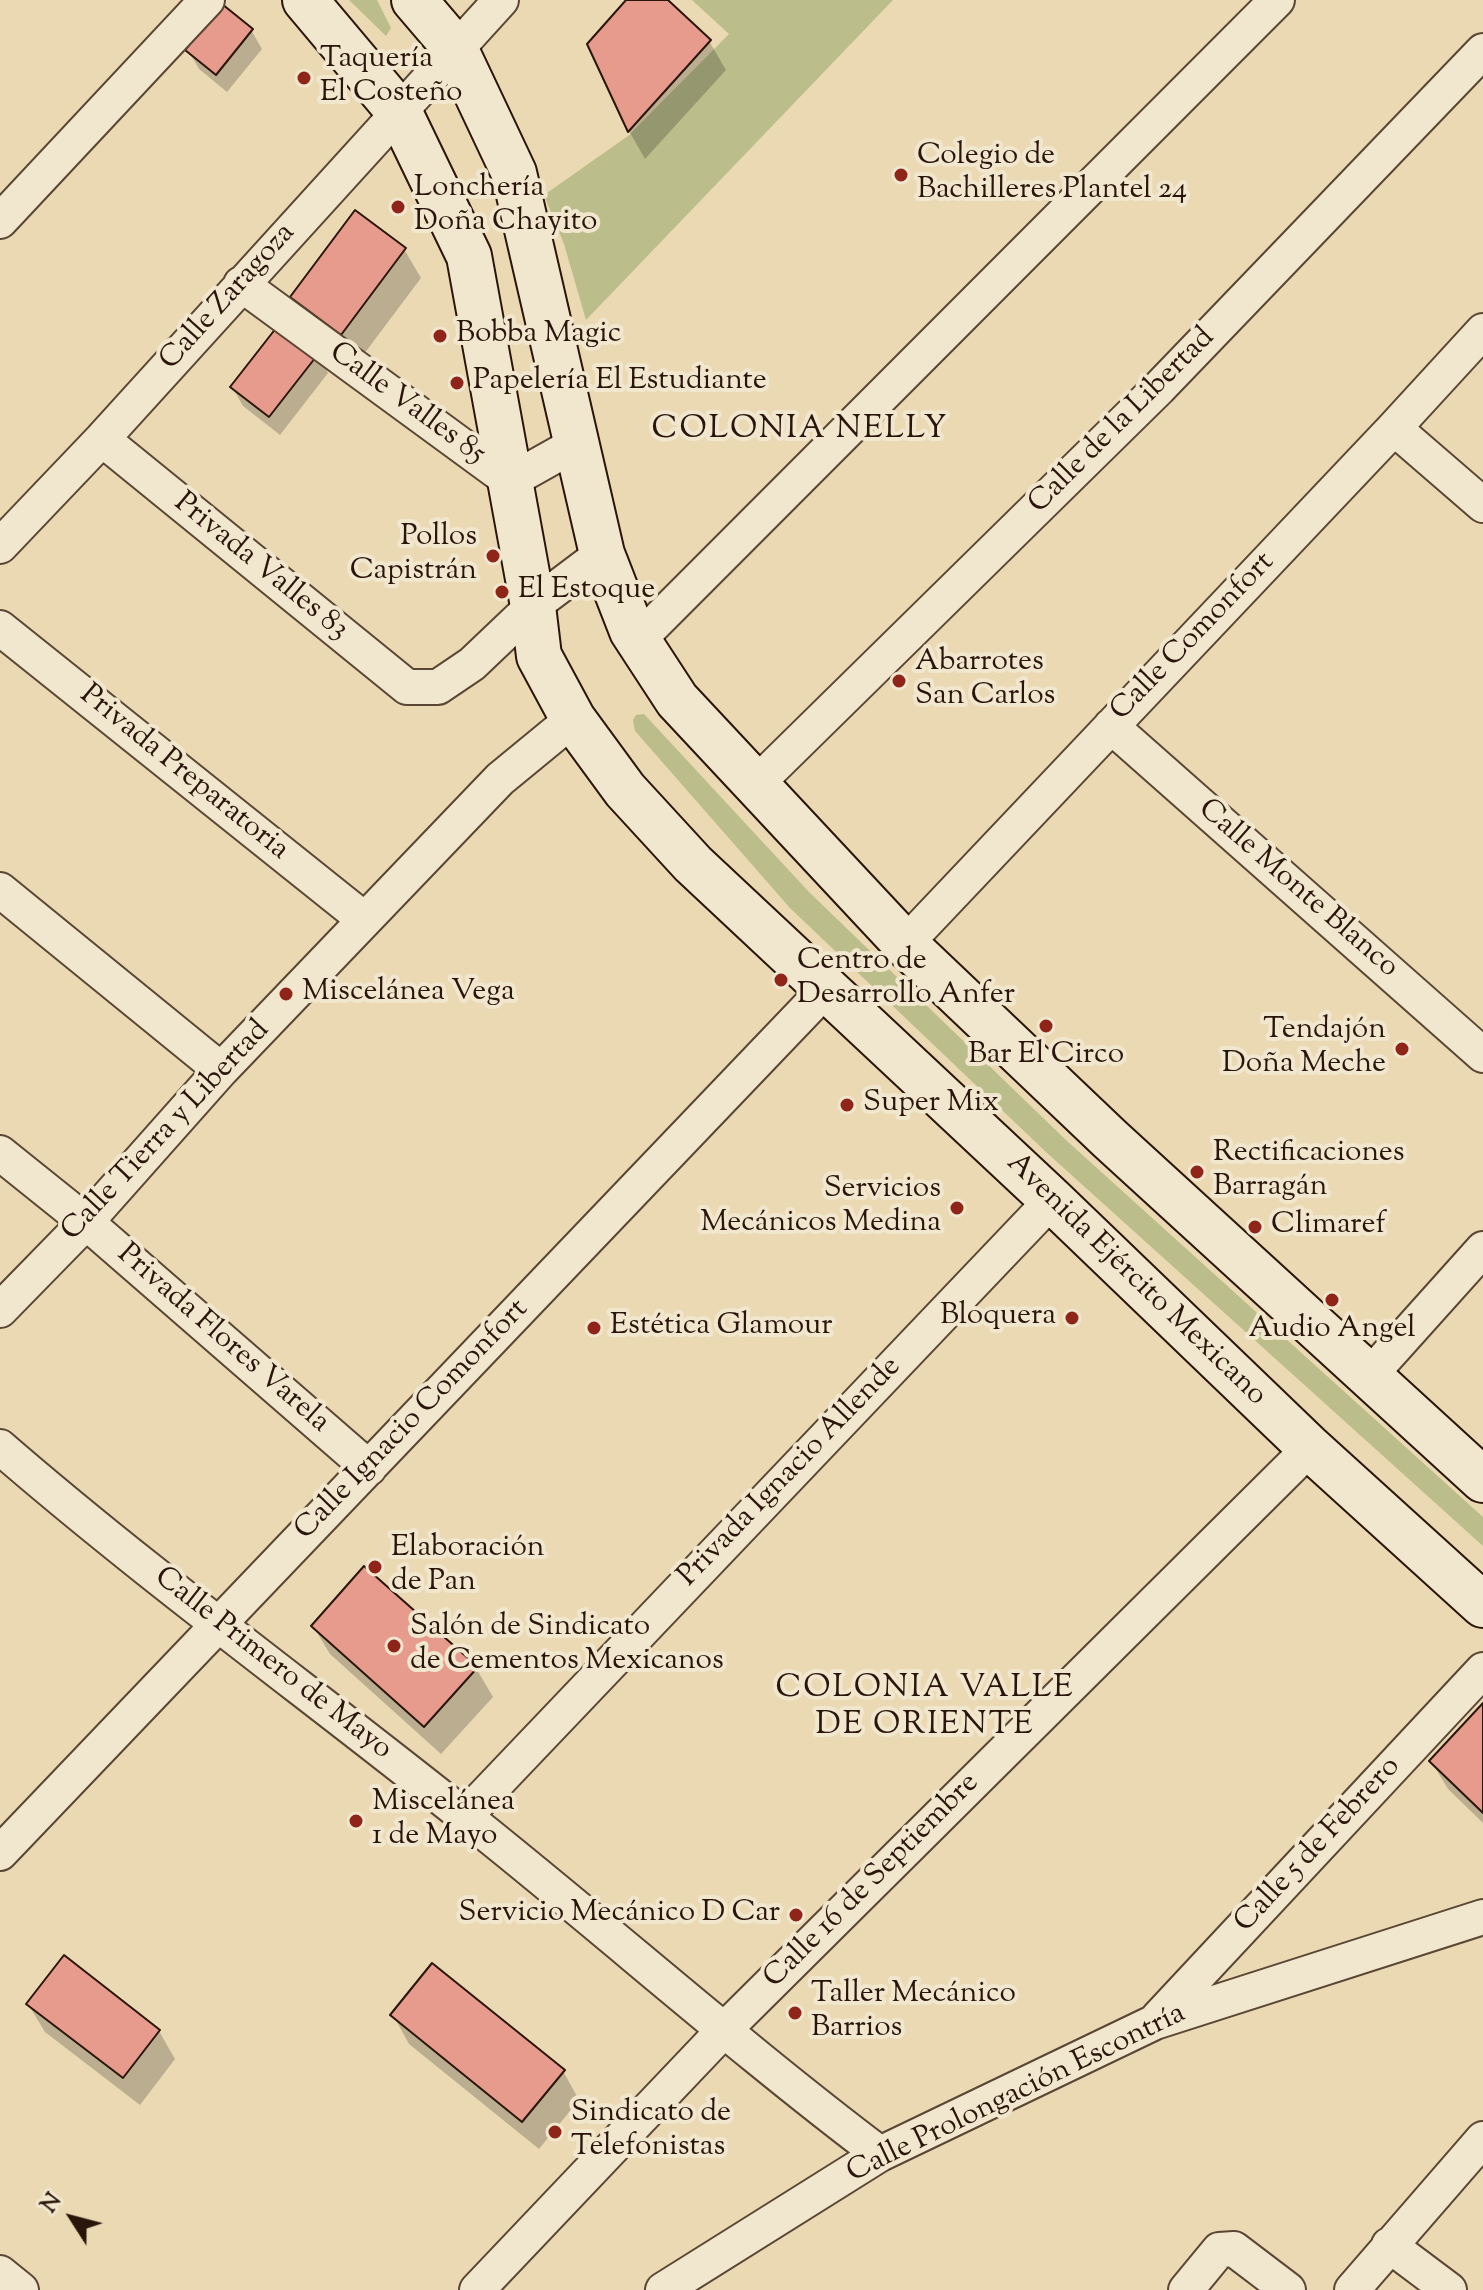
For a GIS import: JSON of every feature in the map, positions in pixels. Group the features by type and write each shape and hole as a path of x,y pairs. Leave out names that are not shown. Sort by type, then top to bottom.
{"main road":[{"name":"Avenida Ejército Mexicano","path":"305,0 400,113 469,256 533,606 539,656 573,719 625,790 693,864 1052,1200 1310,1448 1483,1605"},
{"path":"414,0 455,48 514,173 602,554 632,631 677,700 905,944 1110,1139 1483,1480"}],"street":[{"path":"0,221 207,0"},
{"name":"Calle Zaragoza","path":"0,546 102,439 501,0"},
{"path":"638,640 1277,0"},
{"name":"Calle de la Libertad","path":"755,785 1159,388 1483,51"},
{"name":"Calle Valles 85","path":"241,284 510,481 576,444"},
{"name":"Calle Comonfort","path":"905,944 1483,331"},
{"path":"1394,428 1483,505"},
{"name":"Privada Valles 83","path":"102,439 407,687 438,687 472,664 533,606"},
{"path":"533,606 602,554"},
{"name":"Privada Preparatoria","path":"0,628 365,920"},
{"name":"Calle Tierra y Libertad","path":"0,1310 86,1222 221,1070 500,779 573,719"},
{"name":"Calle Monte Blanco","path":"1111,726 1478,1041"},
{"path":"0,890 221,1070"},
{"name":"Calle Ignacio Comonfort","path":"0,1853 826,989"},
{"name":"Privada Flores Varela","path":"0,1153 86,1222 369,1468"},
{"name":"Privada Ignacio Allende","path":"465,1816 1052,1200"},
{"path":"1370,1375 1483,1249"},
{"name":"Calle Primero de Mayo","path":"0,1447 80,1516 465,1816 792,2088 880,2154"},
{"name":"Calle 16 de Septiembre","path":"477,2290 724,2030 1310,1448"},
{"name":"Calle 5 de Febrero","path":"1155,2022 1483,1670"},
{"name":"Calle Prolongación Escontría","path":"663,2290 880,2154 1155,2022 1483,1917"},
{"path":"1352,2290 1483,2139"},
{"path":"1389,2245 1449,2290"},
{"path":"1186,2290 1219,2250 1234,2249 1288,2290"},
{"path":"0,2273 21,2290"}],"green space":[{"path":"349,0 377,0 391,28 386,36"},
{"path":"692,0 893,0 586,320 564,244 544,195 628,136 729,34"},
{"path":"644,714 809,892 1067,1141 1483,1517 1483,1546 1046,1152 790,908 635,731 633,720 636,715"}],"building":[{"path":"626,0 668,0 711,40 628,132 587,44"},
{"path":"222,4 253,29 216,75 185,50"},
{"path":"355,210 406,248 341,335 290,297"},
{"path":"280,323 319,353 269,417 230,387"},
{"name":"Salón de Sindicato de Cementos Mexicanos","path":"364,1566 478,1667 424,1727 311,1626"},
{"path":"1483,1703 1483,1813 1429,1761"},
{"path":"64,1955 160,2030 123,2078 26,2004"},
{"path":"432,1963 565,2070 522,2122 390,2015"}],"place":[{"name":"Taquería El Costeño","path":"304,78"},
{"name":"Colegio de Bachilleres Plantel 24","path":"901,175"},
{"name":"Lonchería Doña Chayito","path":"398,207"},
{"name":"Bobba Magic","path":"440,336"},
{"name":"Papelería El Estudiante","path":"457,383"},
{"name":"Pollos Capistrán","path":"493,556"},
{"name":"El Estoque","path":"502,592"},
{"name":"Abarrotes San Carlos","path":"899,681"},
{"name":"Centro de Desarrollo Anfer","path":"781,980"},
{"name":"Miscelánea Vega","path":"286,994"},
{"name":"Bar El Circo","path":"1046,1026"},
{"name":"Tendajón Doña Meche","path":"1402,1049"},
{"name":"Super Mix","path":"847,1105"},
{"name":"Rectificaciones Barragán","path":"1197,1172"},
{"name":"Servicios Mecánicos Medina","path":"957,1208"},
{"name":"Climaref","path":"1255,1227"},
{"name":"Audio Angel","path":"1332,1300"},
{"name":"Bloquera","path":"1072,1318"},
{"name":"Estética Glamour","path":"594,1328"},
{"name":"Elaboración de Pan","path":"375,1567"},
{"name":"Salón de Sindicato de Cementos Mexicanos","path":"394,1646"},
{"name":"Miscelánea 1 de Mayo","path":"356,1821"},
{"name":"Servicio Mecánico D Car","path":"796,1915"},
{"name":"Taller Mecánico Barrios","path":"795,2013"},
{"name":"Sindicato de Telefonistas","path":"555,2132"}],"district":[{"name":"COLONIA NELLY","path":"800,432"},
{"name":"COLONIA VALLE DE ORIENTE","path":"925,1710"}]}
